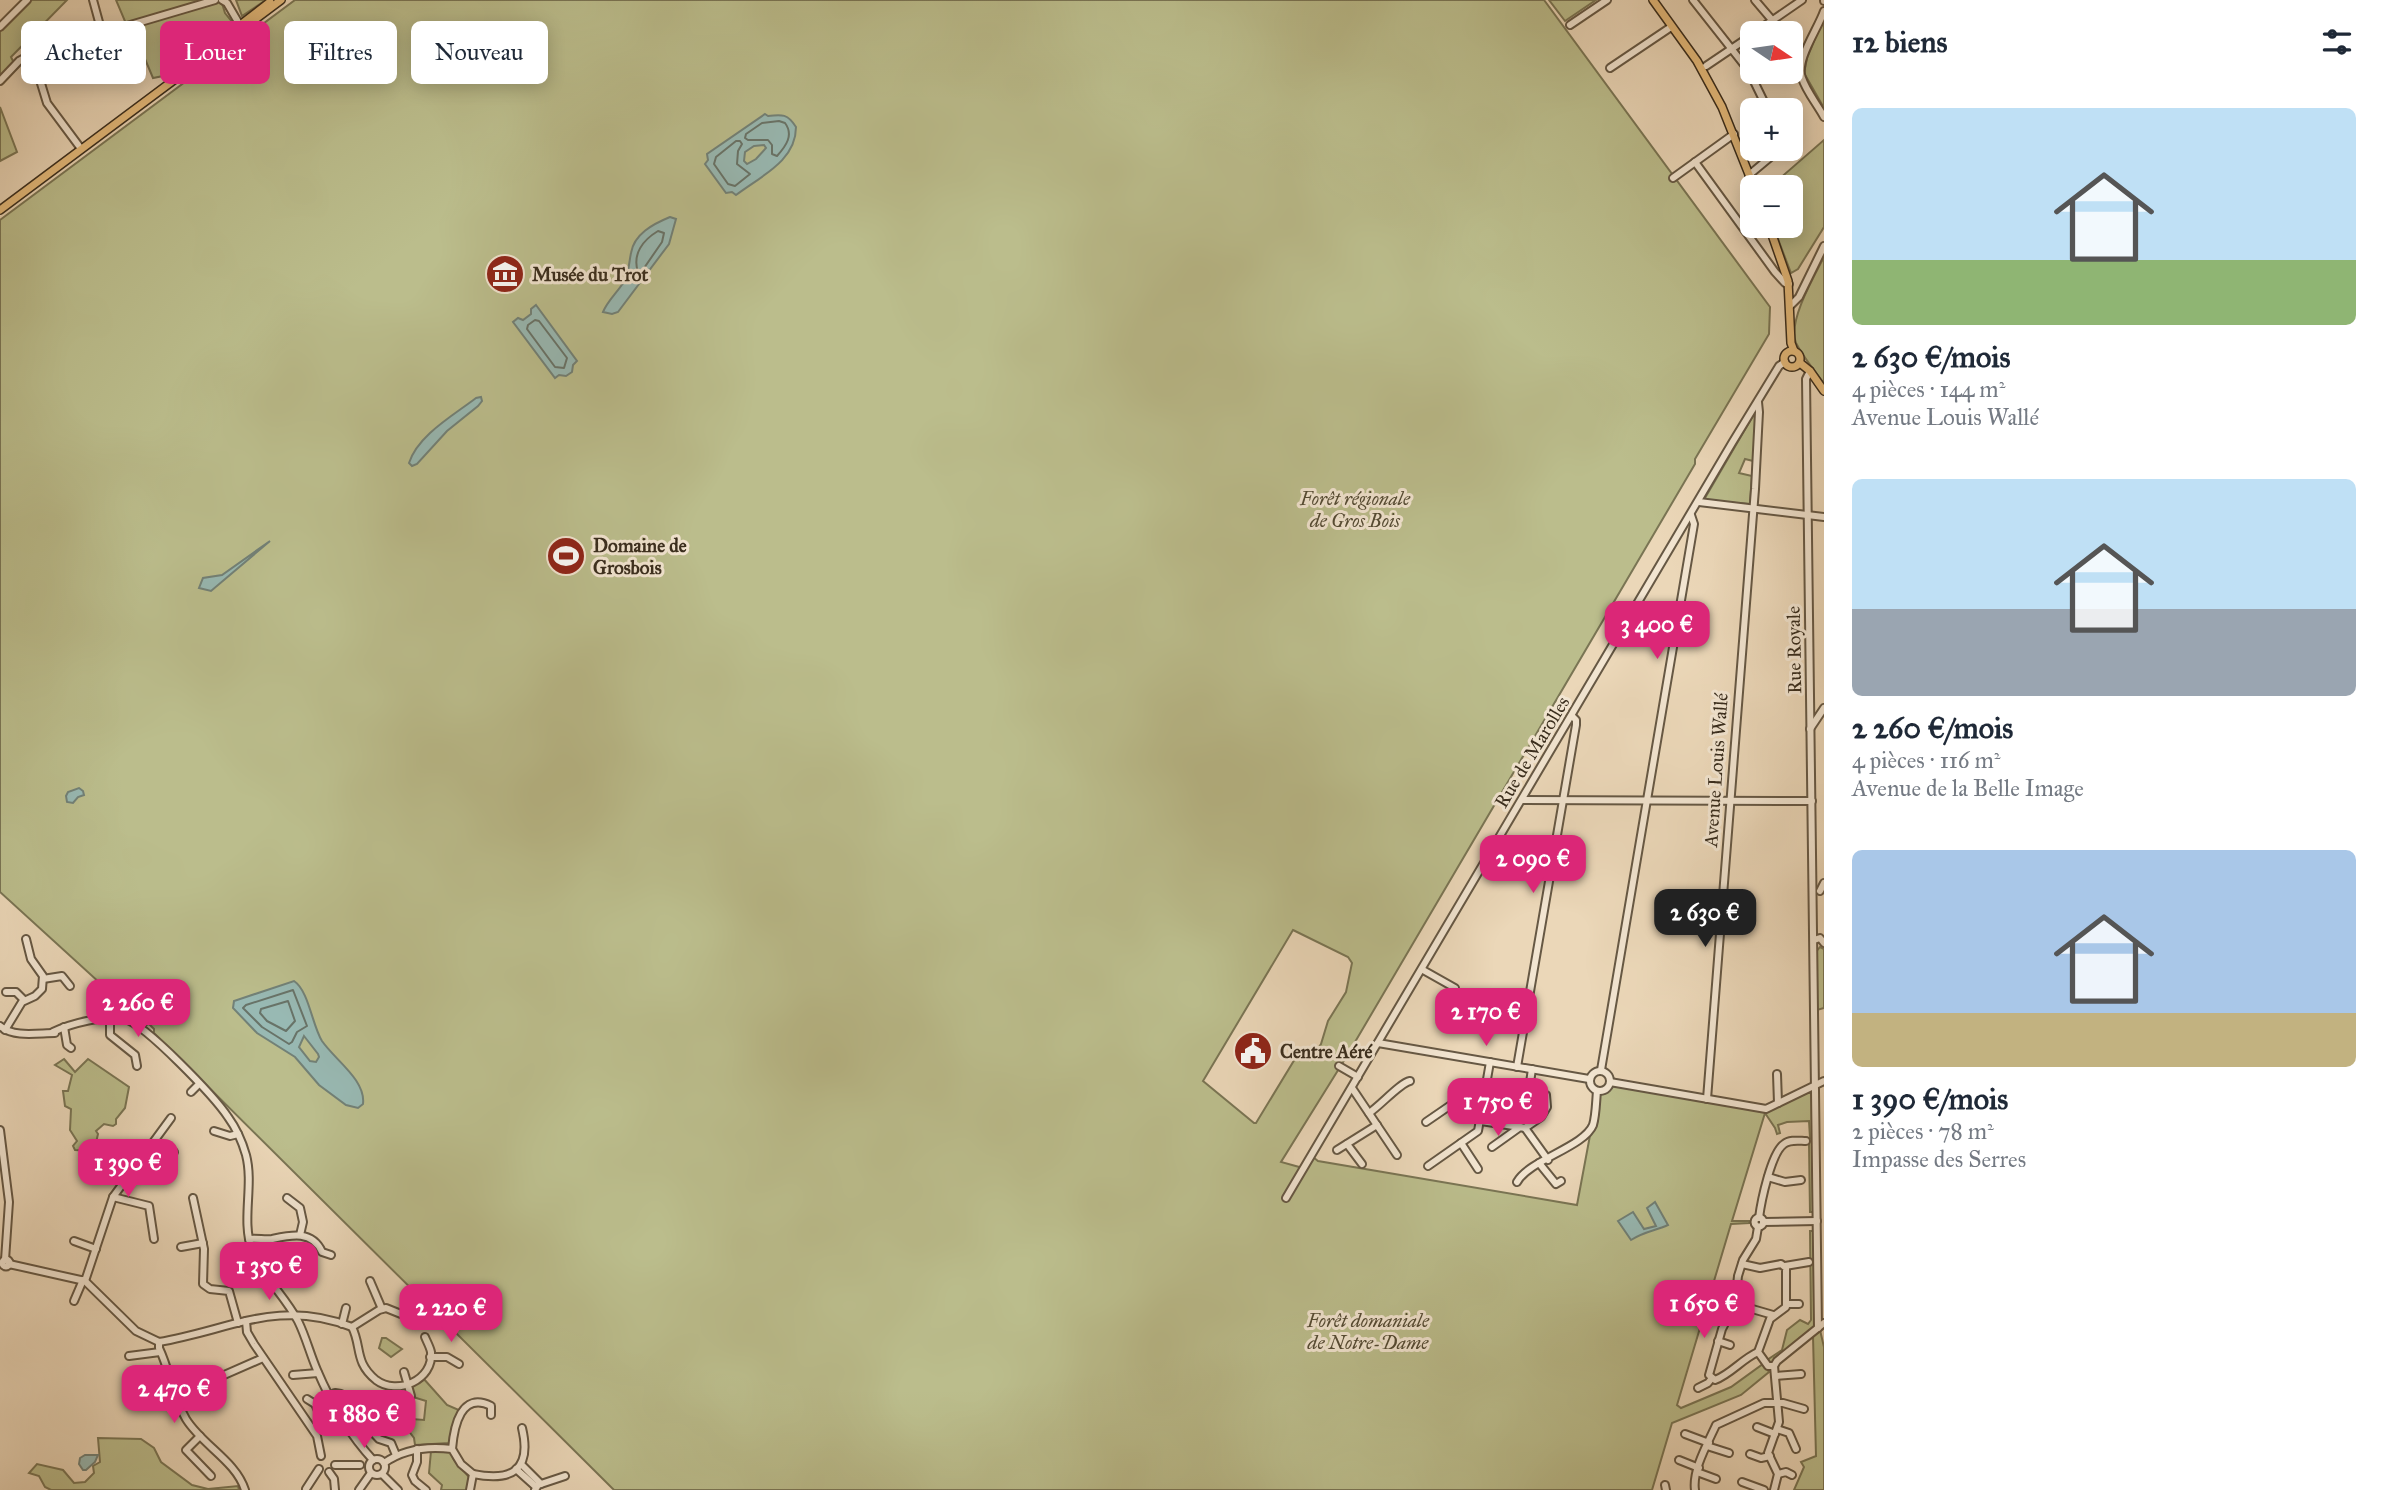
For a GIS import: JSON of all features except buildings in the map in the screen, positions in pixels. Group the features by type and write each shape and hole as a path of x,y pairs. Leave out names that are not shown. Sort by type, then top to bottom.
{"main road":[{"path":"248,21 274,0"},
{"path":"250,21 281,0"},
{"path":"1653,0 1712,88 1734,134 1749,175"},
{"path":"0,204 163,84"},
{"path":"0,210 166,84"},
{"path":"1773,238 1789,288 1792,349 1799,355 1800,363 1810,371 1824,391"},
{"path":"1792,349 1784,357 1785,362 1793,367 1800,363"}],"street":[{"path":"0,27 27,0"},
{"path":"93,0 99,21"},
{"path":"143,21 215,0"},
{"path":"222,0 227,3 238,21"},
{"path":"1570,25 1607,0"},
{"path":"1693,0 1749,71 1762,98"},
{"path":"1755,0 1772,20 1802,0"},
{"path":"1824,11 1802,59 1800,72 1824,117"},
{"path":"1610,68 1671,27"},
{"path":"1706,66 1740,43"},
{"path":"0,81 21,60"},
{"path":"42,84 47,103 79,146"},
{"path":"1673,178 1734,134"},
{"path":"1749,175 1766,161"},
{"path":"1695,162 1789,288 1798,291 1803,288"},
{"path":"1790,306 1799,297 1824,246"},
{"name":"Rue de Marolles","path":"1286,1198 1779,366 1785,362"},
{"name":"Rue Royale","path":"1810,371 1806,379 1812,800 1819,892 1814,930 1818,943 1815,1086 1821,1326"},
{"name":"Avenue Louis Wallé","path":"1707,1099 1753,509 1758,402"},
{"path":"1699,502 1824,517"},
{"path":"1601,1070 1694,524 1691,515"},
{"path":"1811,729 1824,708"},
{"path":"1517,1067 1576,720 1572,716"},
{"path":"1522,800 1812,800"},
{"path":"1819,892 1824,883"},
{"path":"26,939 31,959 43,979 43,989 24,1000 3,1026 16,1033 53,1032 110,1017 124,1019 137,1025 224,1111 238,1134 246,1156 250,1181 249,1239 255,1256 295,1315 336,1410 373,1460"},
{"path":"1423,970 1455,988"},
{"path":"43,979 62,976 70,986"},
{"path":"6,992 16,992 24,1000"},
{"path":"110,1017 110,1035 135,1055 137,1066"},
{"path":"65,1029 67,1045 71,1048"},
{"path":"1377,1043 1589,1079"},
{"path":"1429,1166 1478,1130 1490,1062"},
{"path":"1339,1066 1358,1077"},
{"path":"1492,1147 1543,1114 1548,1100 1546,1095 1529,1089 1532,1069"},
{"path":"1589,1079 1601,1070"},
{"path":"1589,1079 1592,1088 1597,1091 1604,1090 1610,1082 1609,1076 1601,1070"},
{"path":"1777,1074 1778,1103"},
{"path":"1369,1113 1385,1102 1402,1083 1410,1081"},
{"path":"1610,1082 1766,1109 1824,1082"},
{"path":"191,1092 199,1084"},
{"path":"1352,1088 1397,1155"},
{"path":"1517,1182 1539,1163 1548,1160 1586,1133 1592,1126 1597,1091"},
{"path":"1426,1122 1461,1098 1467,1096 1485,1099"},
{"path":"74,1301 96,1249 113,1197 171,1118"},
{"path":"1481,1121 1522,1127 1548,1160"},
{"path":"1497,1124 1505,1138"},
{"path":"1337,1150 1377,1125"},
{"path":"0,1130 9,1202 5,1266 84,1280 136,1331 159,1342 272,1315 324,1318 352,1327 382,1309 393,1309 401,1314"},
{"path":"214,1131 230,1136 238,1134"},
{"path":"1712,1378 1709,1371 1722,1329 1735,1304 1738,1276 1756,1238 1768,1177 1784,1143 1806,1141"},
{"path":"154,1142 174,1152"},
{"path":"1461,1143 1478,1169"},
{"path":"1347,1144 1362,1164"},
{"path":"1539,1163 1556,1184 1561,1181"},
{"path":"1768,1177 1785,1182 1801,1180"},
{"path":"1817,1195 1824,1189"},
{"path":"113,1197 149,1206 154,1239"},
{"path":"193,1198 202,1243 203,1284 210,1289 229,1291 238,1323"},
{"path":"287,1199 300,1208 303,1222 300,1235"},
{"path":"1760,1222 1817,1221"},
{"path":"249,1239 300,1235 309,1238 322,1252 331,1255"},
{"path":"74,1241 96,1249"},
{"path":"181,1247 202,1243"},
{"path":"1742,1264 1760,1268 1775,1264 1785,1266 1808,1262"},
{"path":"1785,1266 1787,1304"},
{"path":"370,1281 382,1309"},
{"path":"1735,1304 1773,1315"},
{"path":"1712,1378 1715,1380 1726,1375 1739,1363 1758,1352 1773,1315 1787,1304 1799,1304"},
{"path":"342,1324 346,1308"},
{"path":"246,1321 247,1332 263,1358 317,1436 321,1456"},
{"path":"1774,1490 1778,1474 1769,1456 1769,1449 1779,1422 1774,1366 1821,1326"},
{"path":"352,1327 359,1356 371,1375 388,1386 408,1385 424,1373 430,1357 425,1337"},
{"path":"1718,1341 1730,1345"},
{"path":"159,1342 179,1405 190,1425 239,1477 245,1490"},
{"path":"129,1356 160,1352"},
{"path":"1758,1352 1768,1366 1774,1366"},
{"path":"430,1357 447,1357 459,1364"},
{"path":"206,1385 263,1358"},
{"path":"293,1375 318,1373"},
{"path":"402,1410 411,1395 404,1373"},
{"path":"1776,1376 1801,1374"},
{"path":"1698,1388 1712,1378"},
{"path":"315,1404 335,1393 341,1394"},
{"path":"307,1399 315,1404 323,1422"},
{"path":"491,1415 491,1406 476,1401 457,1419 452,1448 461,1464 473,1474 491,1478 501,1476 519,1466 526,1451 522,1428"},
{"path":"1695,1490 1698,1470 1716,1425 1720,1422 1764,1403 1777,1402 1804,1409"},
{"path":"336,1410 346,1408"},
{"path":"349,1429 365,1424 379,1439 391,1443 397,1455"},
{"path":"1757,1427 1789,1433 1796,1448"},
{"path":"1685,1434 1728,1454"},
{"path":"200,1436 186,1450 211,1476"},
{"path":"384,1463 397,1455 417,1449 452,1448"},
{"path":"417,1449 417,1462 412,1475 426,1490"},
{"path":"1750,1454 1764,1458 1769,1456"},
{"path":"378,1459 384,1463 385,1469 378,1476 371,1473 369,1468 373,1460 378,1459"},
{"path":"1679,1460 1716,1479"},
{"path":"335,1465 360,1465"},
{"path":"519,1466 537,1487 565,1476"},
{"path":"309,1489 319,1469"},
{"path":"329,1472 334,1479 335,1490"},
{"path":"1778,1474 1786,1472 1792,1475"},
{"path":"359,1490 371,1473"},
{"path":"382,1474 396,1489"},
{"path":"470,1490 473,1474"},
{"path":"1742,1482 1764,1490"}],"green space":[{"path":"31,0 67,0 46,21 21,21 21,47 11,57 14,63 0,79 0,31"},
{"path":"116,0 221,0 225,13 231,21 160,21 160,77 153,78 146,61 146,21 125,21"},
{"path":"236,0 266,0 242,16"},
{"name":"Domaine de Grosbois","path":"295,0 1544,0 1770,307 1769,334 1695,459 1695,464 1345,1059 1281,1162 1303,1168 1313,1157 1318,1161 1577,1205 1597,1098 1610,1085 1766,1112 1807,1093 1814,1093 1815,1212 1810,1212 1807,1139 1810,1138 1809,1121 1778,1125 1780,1133 1777,1134 1765,1113 1732,1221 1749,1223 1731,1224 1677,1405 1681,1408 1731,1387 1763,1364 1769,1372 1741,1395 1672,1423 1652,1490 614,1490 154,1033 149,1024 146,1025 0,892 0,220 182,84 270,84 270,21 267,21","holes":["1293,930 1348,957 1352,963 1346,992 1328,1021 1321,1044 1312,1057 1301,1049 1256,1123 1203,1081"]},
{"path":"1549,0 1596,0 1565,21"},
{"path":"1824,17 1824,108 1804,73 1807,58"},
{"path":"0,107 17,152 0,161"},
{"path":"1824,140 1824,227 1798,269 1791,273 1778,238 1803,238 1803,175 1784,175"},
{"path":"1824,257 1824,384 1796,343 1794,334 1798,312"},
{"path":"1754,414 1757,414 1753,461 1745,459 1739,473 1752,476 1750,504 1707,501 1705,498"},
{"path":"1820,947 1824,949 1824,1008 1817,1010 1816,952"},
{"path":"64,1059 75,1072 88,1059 129,1087 125,1108 116,1119 116,1124 104,1124 96,1131 98,1134 94,1151 75,1150 73,1146 77,1141 70,1130 71,1109 65,1106 63,1091 68,1091 72,1075 55,1065"},
{"path":"1810,1231 1814,1231 1816,1325 1769,1363 1767,1360 1782,1350 1787,1330 1800,1320 1808,1324 1811,1320"},
{"path":"1820,1330 1824,1347 1824,1490 1794,1490 1804,1467 1801,1462 1816,1456 1813,1336"},
{"path":"382,1338 402,1349 391,1357 379,1348"},
{"path":"423,1378 447,1405 461,1411 455,1420 449,1443 415,1445 408,1430 412,1419 424,1420 426,1401 413,1397 411,1387"},
{"path":"98,1438 141,1439 154,1448 161,1462 192,1485 208,1489 238,1486 239,1490 51,1490 45,1487 39,1476 29,1473 37,1464 63,1470 74,1483 85,1482 94,1473 93,1466 100,1462"},
{"path":"450,1450 454,1460 469,1477 468,1490 441,1490 442,1485 429,1473 431,1451"}],"water":[{"path":"765,114 784,116 796,127 794,139 784,158 736,195 732,192 726,193 705,164 708,160 707,154","holes":["764,145 766,148 756,159 747,164 744,161 745,152 754,146"]},
{"path":"670,217 676,219 669,244 618,312 603,312 625,280 636,240 651,226"},
{"path":"536,305 577,361 572,372 566,376 559,375 555,378 513,322 518,318 523,320 531,314 531,309"},
{"path":"481,397 482,401 478,406 447,431 417,464 412,466 409,463 420,443 428,435 476,398"},
{"path":"270,541 211,591 199,588 203,578 222,575"},
{"path":"79,788 84,795 73,803 67,802 68,792"},
{"path":"294,981 307,1000 322,1041 360,1087 363,1104 358,1108 346,1105 319,1085 295,1057 257,1033 233,1008 234,1001","holes":["304,1036 318,1054 316,1062 310,1061 299,1047"]},
{"path":"1655,1202 1668,1225 1631,1240 1618,1221 1633,1212 1644,1229 1656,1226 1647,1208"},
{"path":"85,1455 98,1455 95,1462 83,1470 79,1464 80,1458"}],"place":[{"name":"Musée du Trot","path":"505,274"},
{"name":"Domaine de Grosbois","path":"566,556"},
{"name":"Centre Aéré","path":"1253,1051"}],"park label":[{"name":"Forêt régionale de Gros Bois","path":"1355,509"},
{"name":"Forêt domaniale de Notre-Dame","path":"1368,1331"}]}
